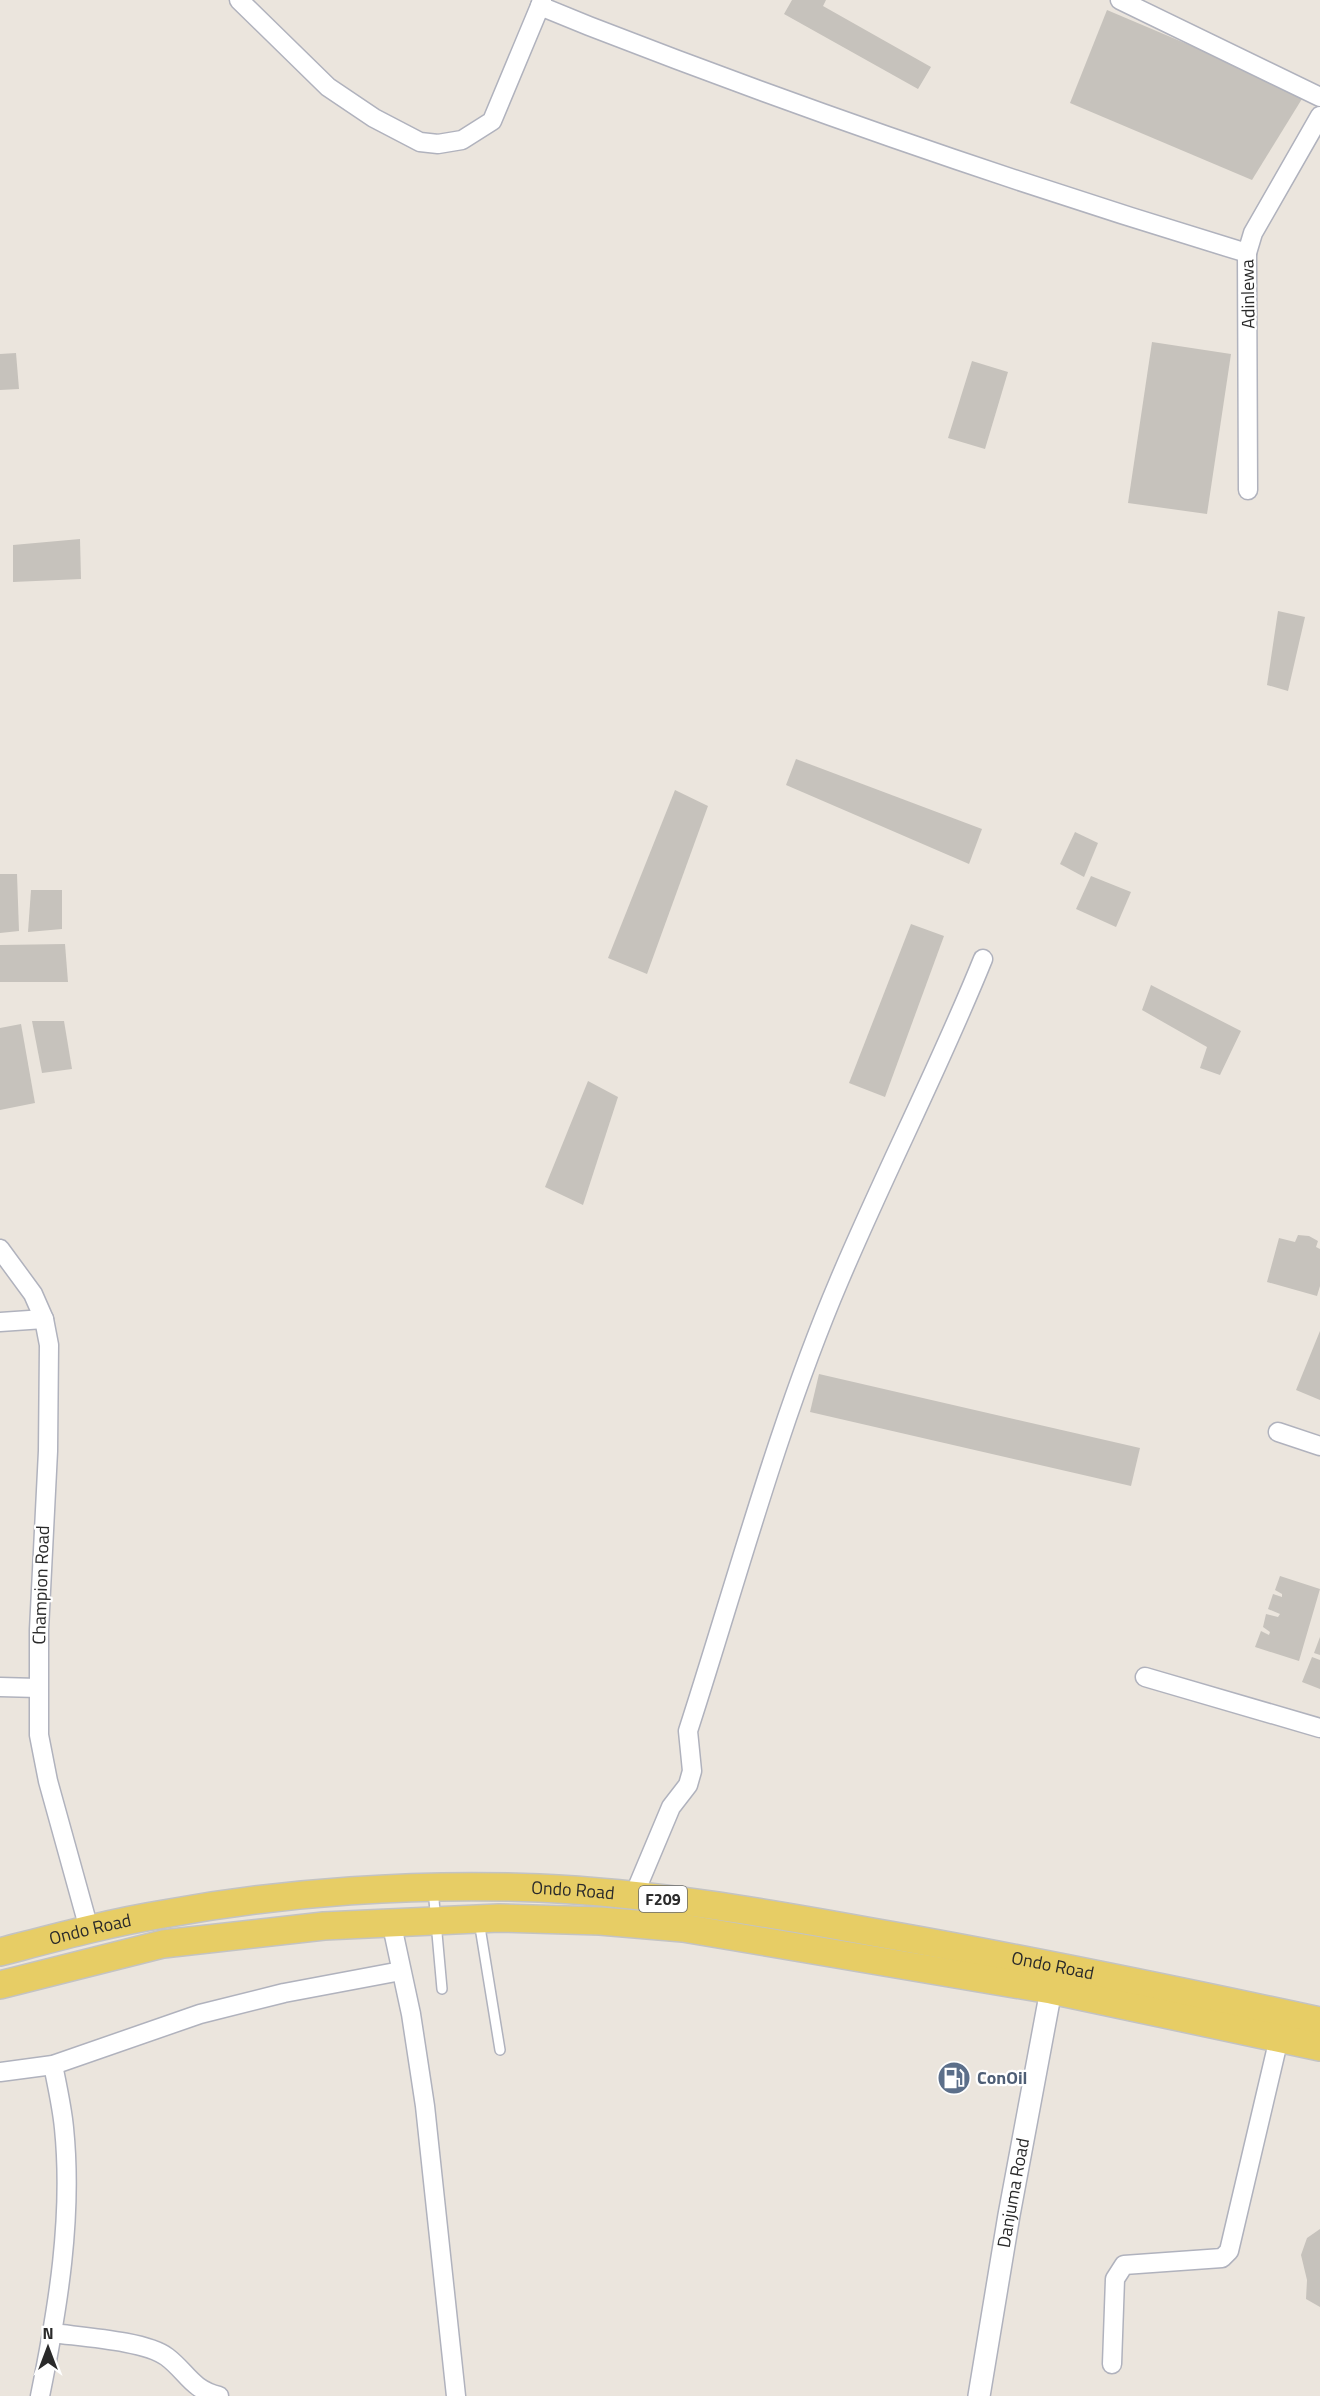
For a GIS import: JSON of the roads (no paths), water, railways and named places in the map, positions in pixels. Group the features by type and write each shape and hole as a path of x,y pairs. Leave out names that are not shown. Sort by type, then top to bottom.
{"main road":[{"name":"Ondo Road","path":"0,1952 89,1929 243,1901 433,1889 537,1888 634,1895 794,1918 1066,1967 1320,2021"},
{"name":"Ondo Road","path":"0,1985 163,1944 324,1926 391,1921 478,1919 600,1921 682,1928 1051,1990 1320,2047"},
{"path":"925,1969 930,1942"}],"street":[{"path":"239,0 328,87 374,118 420,142 438,144 462,140 492,121 541,3 670,57 911,146 1247,253"},
{"path":"1120,0 1320,97"},
{"name":"Adinlewa","path":"1248,490 1247,253 1253,233 1320,116"},
{"path":"634,1895 671,1807 688,1785 692,1771 688,1731 787,1421 838,1282 956,1026 983,959"},
{"name":"Champion Road","path":"0,1249 33,1294 44,1319 49,1345 48,1450 42,1545 38,1688 39,1735 48,1781 89,1929"},
{"path":"0,1322 44,1319"},
{"path":"1278,1432 1320,1446"},
{"path":"1145,1677 1320,1728"},
{"path":"0,1687 38,1688"},
{"path":"391,1921 425,2106 456,2396"},
{"path":"0,2072 53,2065 200,2014 284,1993 401,1971"},
{"name":"Danjuma Road","path":"979,2396 1009,2215 1051,1990"},
{"path":"1112,2364 1115,2279 1124,2265 1222,2258 1229,2251 1279,2038"},
{"path":"40,2396 53,2333 66,2225 64,2128 53,2065"},
{"path":"53,2333 149,2348 168,2358 193,2384 219,2396"}],"lane":[{"path":"433,1889 442,1989"},
{"path":"478,1919 500,2050"}],"place":[{"name":"ConOil","path":"954,2078"}]}
